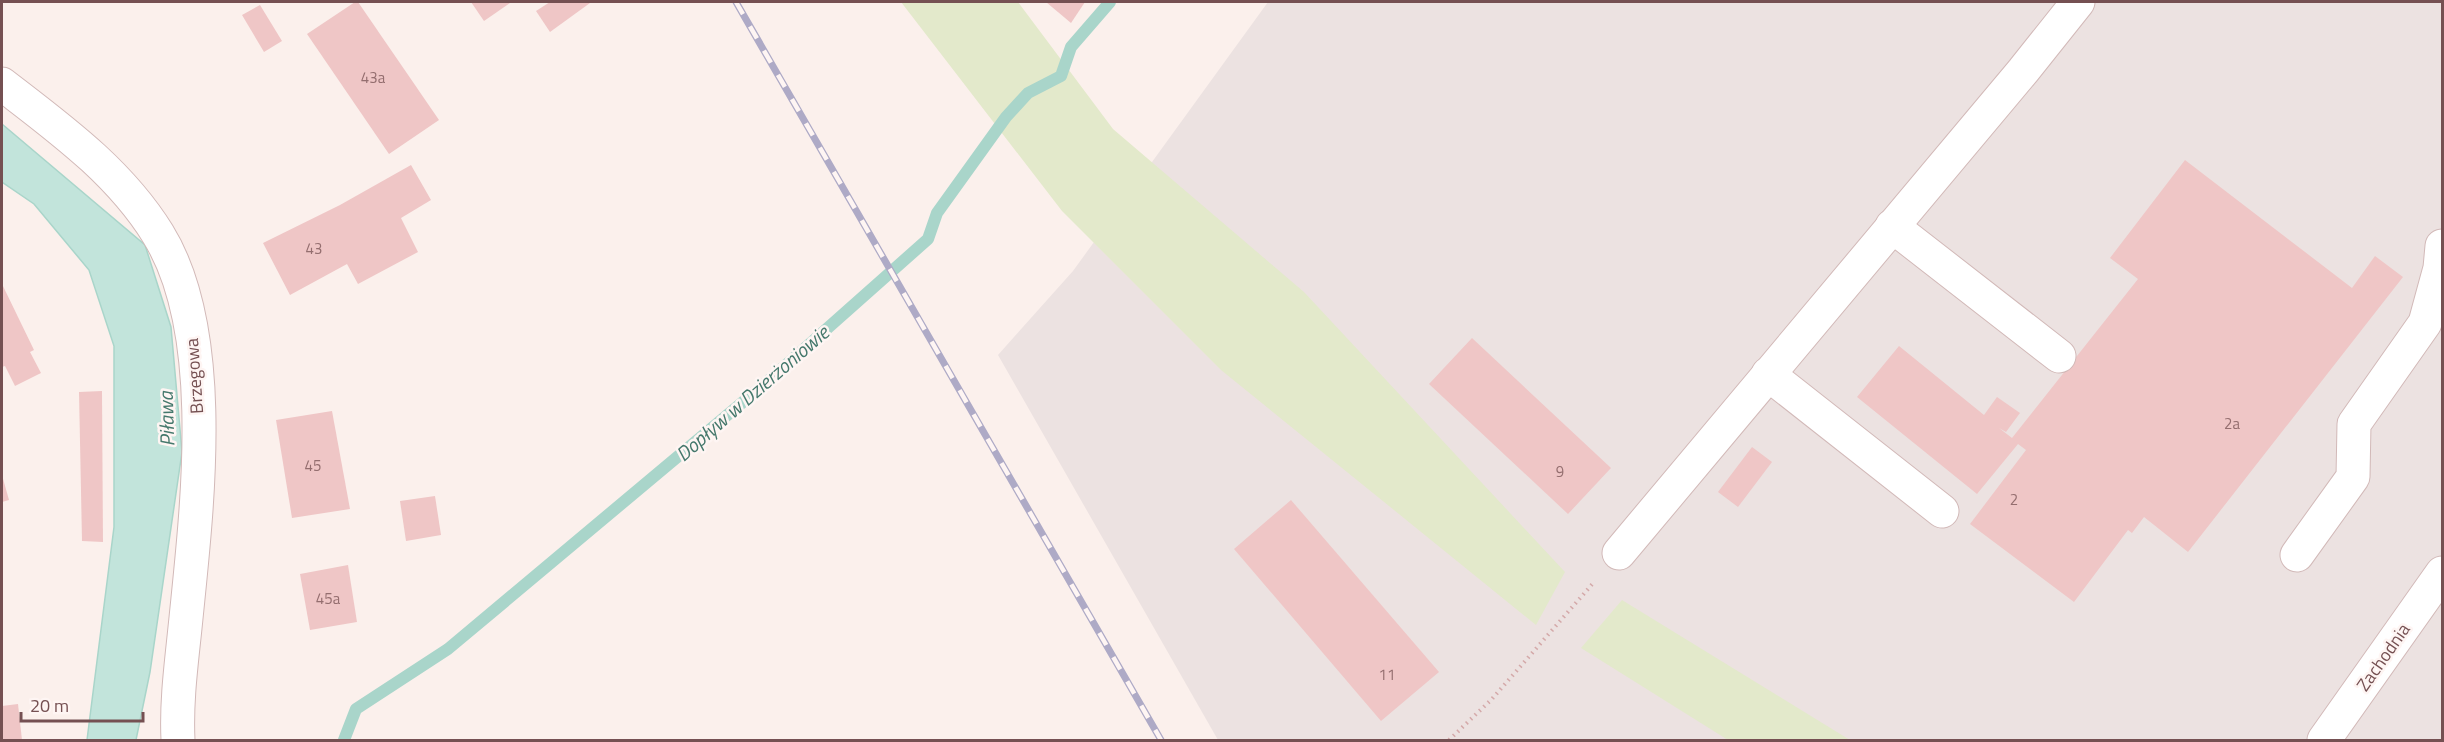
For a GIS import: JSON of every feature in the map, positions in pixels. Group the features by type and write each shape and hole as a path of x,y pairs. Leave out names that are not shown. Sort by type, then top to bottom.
{"street":[{"path":"1619,553 2078,2"},
{"name":"Brzegowa","path":"2,84 75,141 105,168 131,197 159,235 178,279 188,314 198,402 198,456 193,556 176,706 178,741"},
{"path":"1892,226 2059,356"},
{"path":"2297,555 2354,477 2354,424 2426,322 2440,268 2442,246"},
{"path":"1768,374 1942,511"},
{"name":"Zachodnia","path":"2324,741 2442,573"}],"path":[{"path":"1449,741 1491,699 1619,553"}],"shaded area":[{"path":"1268,2 2442,2 2442,740 1218,740 998,355 1073,271"}],"green space":[{"path":"901,2 1018,2 1113,129 1304,292 1565,572 1536,625 1221,370 1062,211"},
{"path":"1622,600 1850,740 1728,740 1581,648"}],"water":[{"name":"Piława","path":"2,124 145,245 171,327 182,452 150,672 136,740 87,740 114,527 114,346 89,270 34,204 2,182"}],"building":[{"path":"358,2 439,120 389,154 307,34"},
{"path":"471,2 509,2 510,3 484,21"},
{"path":"550,2 590,3 550,32 536,11"},
{"path":"1046,2 1085,2 1071,23"},
{"path":"260,5 282,41 264,52 242,15"},
{"path":"2185,160 2352,288 2375,256 2403,277 2188,552 2144,517 2132,533 2128,530 2074,602 1970,524 2026,450 2018,444 1977,494 1857,397 1899,346 1984,415 1997,397 2020,413 2006,432 1999,428 2012,438 2138,279 2110,258"},
{"path":"411,165 431,200 401,218 418,252 358,284 347,264 290,295 263,243 340,205"},
{"path":"2,284 34,350 30,352 41,373 15,386 5,366 2,367"},
{"path":"1472,338 1611,468 1568,514 1429,384"},
{"path":"102,391 103,542 82,541 79,392"},
{"path":"332,411 350,509 292,518 276,420"},
{"path":"1752,447 1772,462 1738,507 1718,492"},
{"path":"2,475 9,500 2,502"},
{"path":"435,496 441,535 406,541 400,501"},
{"path":"1291,500 1439,672 1381,721 1234,549"},
{"path":"348,565 357,622 310,630 300,574"},
{"path":"18,704 22,740 2,740 2,706"}],"waterway":[{"name":"Dopływ w Dzierżoniowie","path":"344,740 356,709 448,649 768,381 928,239 937,213 1006,117 1028,93 1061,76 1071,47 1110,2"}],"railway":[{"path":"736,2 1161,740"}]}
